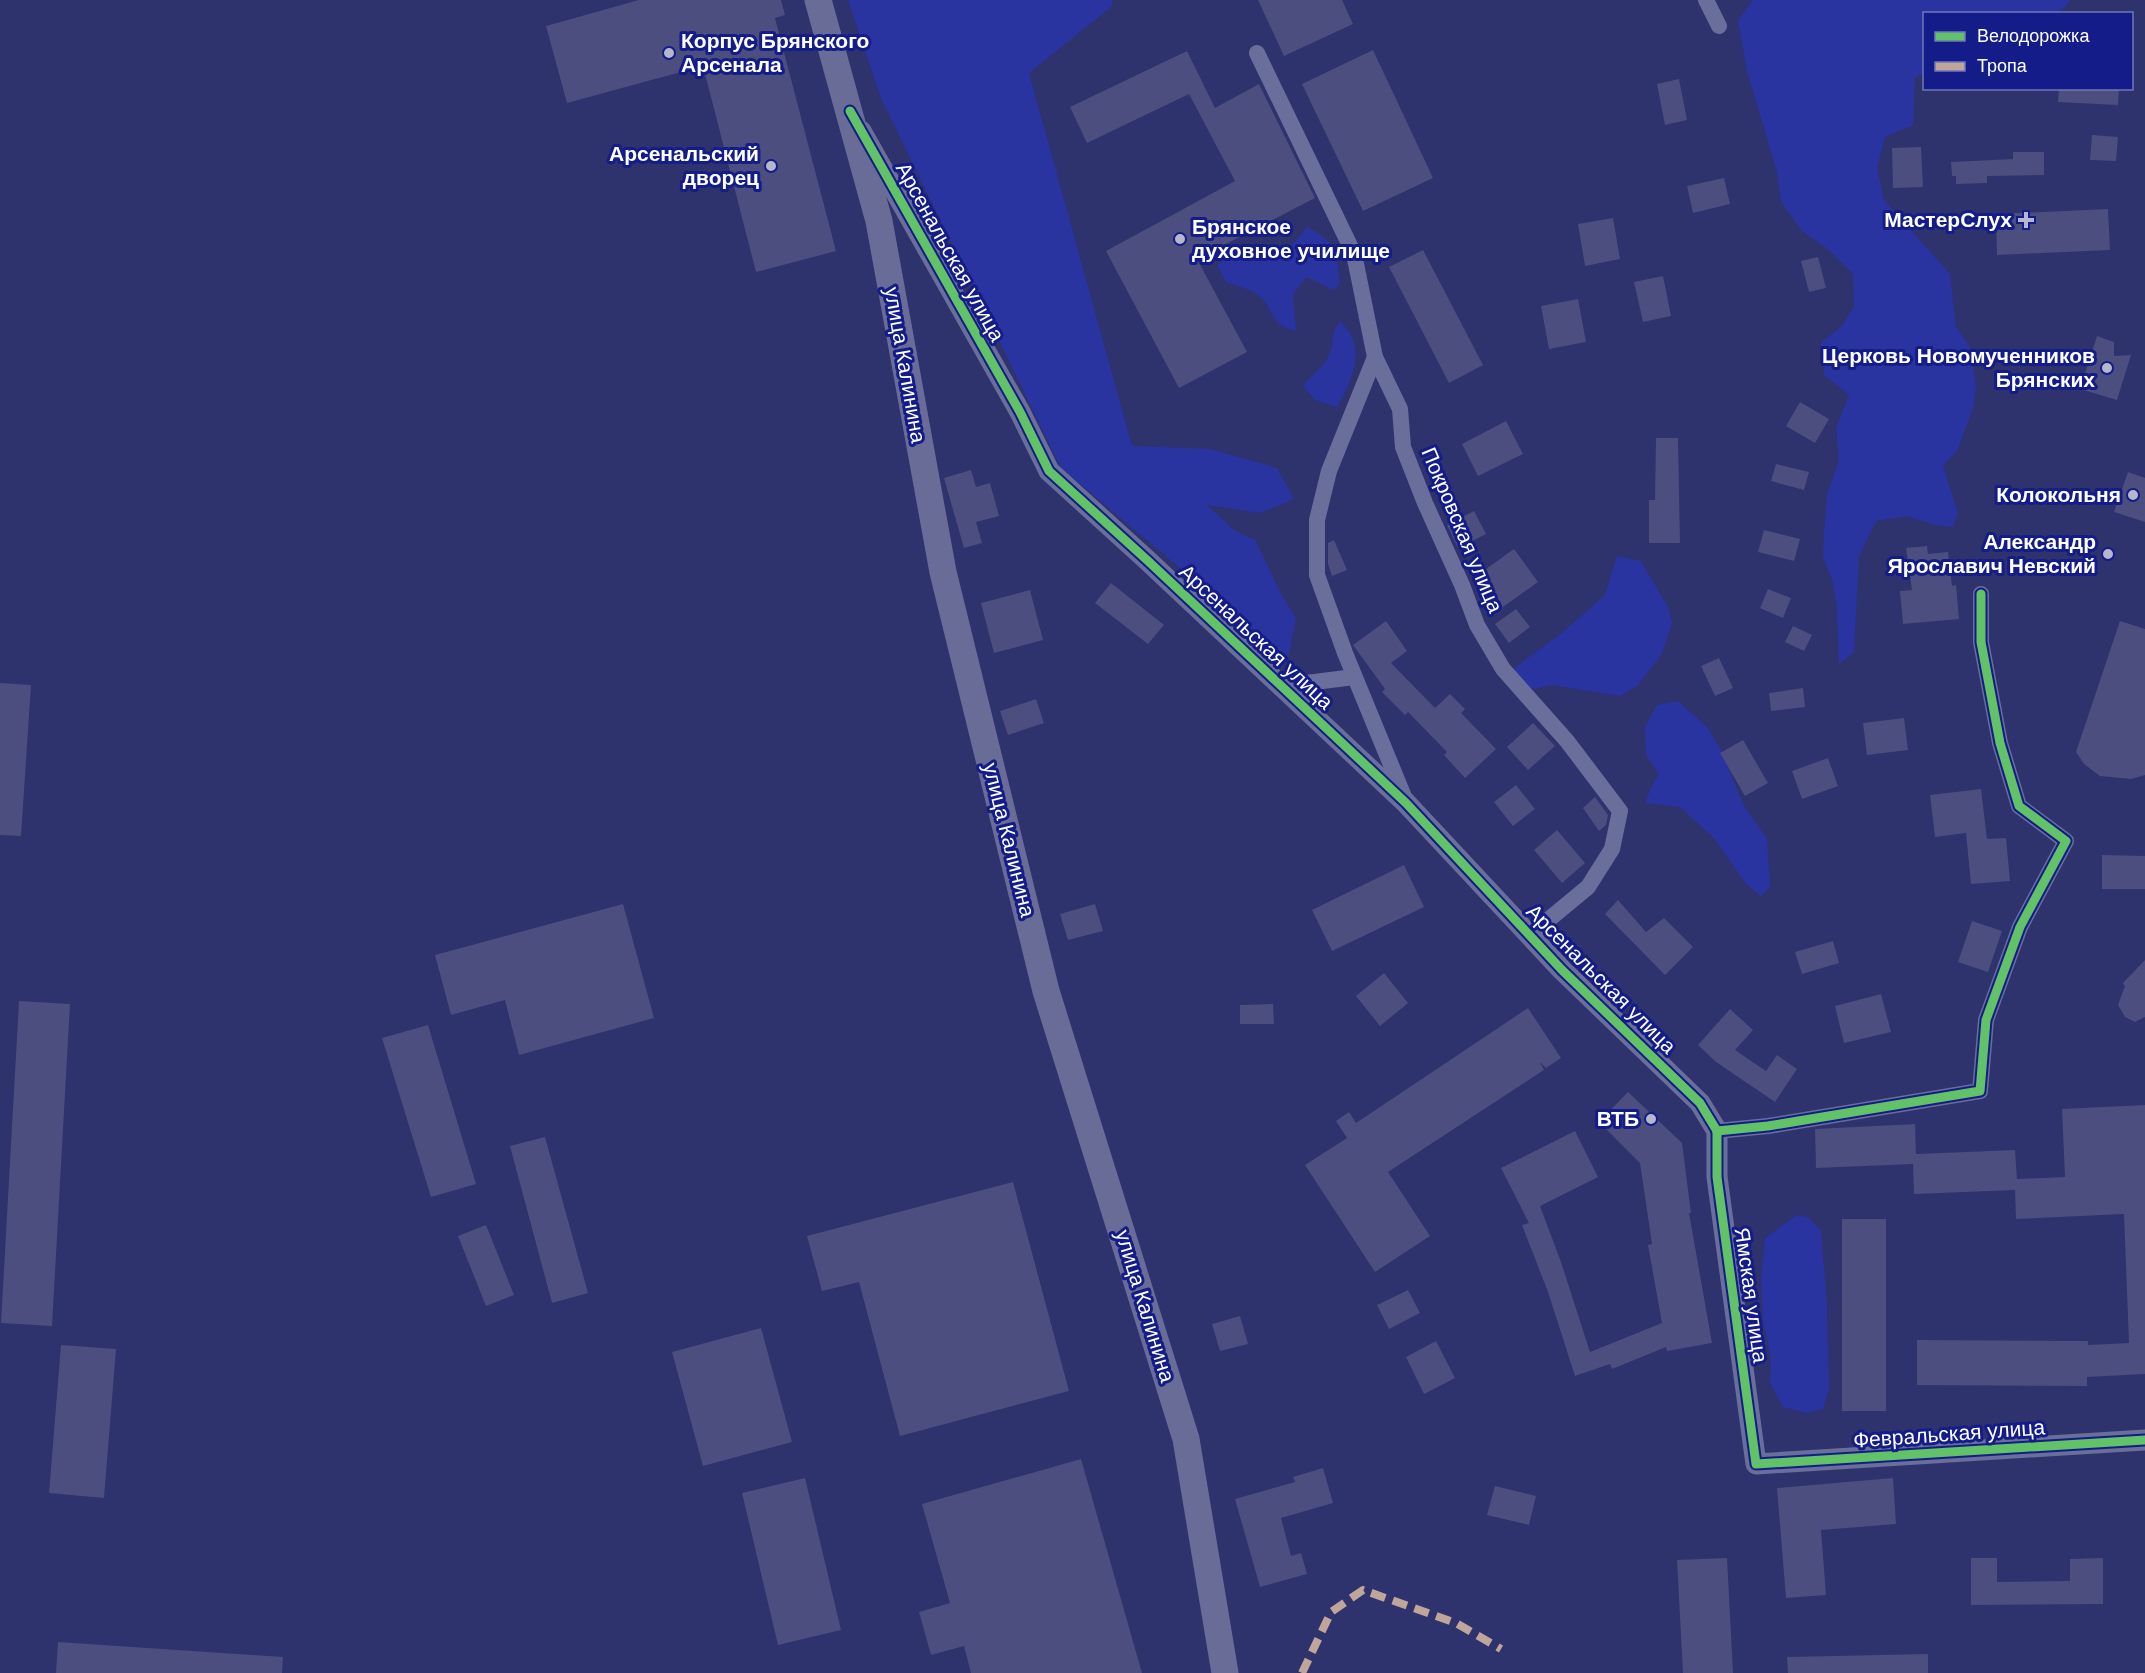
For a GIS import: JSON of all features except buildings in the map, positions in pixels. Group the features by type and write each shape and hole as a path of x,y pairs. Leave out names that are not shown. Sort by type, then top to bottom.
{"main road":[{"name":"улица Калинина","path":"818,0 879,221 943,572 1046,991 1186,1439 1225,1673"}],"street":[{"path":"1706,0 1719,26"},
{"name":"Покровская улица","path":"1257,53 1354,254 1375,357 1400,409 1403,447 1462,585 1477,626 1503,669 1567,741 1620,811 1612,849 1588,886 1530,935"},
{"name":"Арсенальская улица","path":"850,111 1020,412 1049,471 1407,803 1562,970 1700,1103 1717,1131"},
{"path":"1375,357 1329,471 1317,520 1317,575 1354,677 1407,803"},
{"path":"1717,1131 1768,1126 1980,1091 1986,1020 2020,927 2066,841 2019,806 2000,743 1981,642 1981,594"},
{"path":"1283,686 1354,677"},
{"name":"Ямская улица","path":"1717,1131 1717,1177 1756,1464"},
{"name":"Февральская улица","path":"1756,1464 2145,1440"}],"shaded area":[{"path":"848,0 1112,0 1112,6 1029,73 1132,446 1211,449 1277,468 1294,499 1260,513 1207,505 1234,530 1256,541 1281,594 1296,618 1288,659 1061,468 881,98"},
{"path":"1753,0 2070,0 2058,12 1923,12 1923,74 1915,78 1913,125 1885,137 1877,168 1884,200 1950,274 1956,327 1970,347 1976,387 1973,409 1957,451 1943,466 1958,513 1953,527 1935,525 1907,516 1876,521 1859,556 1854,652 1839,664 1837,608 1833,582 1823,557 1827,495 1839,460 1836,428 1849,395 1824,375 1821,342 1841,327 1854,307 1853,274 1829,250 1802,231 1781,202 1777,172 1747,71 1738,21"},
{"path":"1307,227 1324,237 1333,249 1340,283 1334,290 1306,277 1293,295 1296,331 1277,322 1265,303 1256,294 1226,282 1217,266 1227,256 1243,247 1254,261 1274,258 1293,244"},
{"path":"1341,321 1353,339 1355,359 1352,376 1338,407 1315,400 1303,386 1326,361 1332,347 1333,335"},
{"path":"1617,556 1641,561 1668,607 1672,623 1662,654 1637,686 1620,696 1552,685 1529,690 1513,669 1563,632 1605,595"},
{"path":"1678,701 1707,727 1721,750 1743,804 1767,839 1770,887 1761,896 1746,884 1714,838 1680,807 1645,803 1659,774 1646,755 1645,727 1657,705"},
{"path":"1797,1215 1808,1217 1821,1231 1827,1306 1829,1389 1823,1409 1806,1413 1783,1407 1770,1383 1771,1359 1763,1319 1761,1280 1765,1238"}],"marked path":[{"path":"1302,1673 1331,1612 1363,1590 1456,1623 1501,1649"}],"cycle path":[{"path":"850,111 1020,412 1049,471 1406,803 1562,970 1700,1103 1717,1131"},
{"path":"1717,1131 1768,1126 1980,1091 1986,1020 2020,927 2066,841 2019,806 2000,743 1981,642 1981,594"},
{"path":"1717,1131 1717,1177 1756,1464 2145,1440"}],"place":[{"name":"Корпус Брянского Арсенала","path":"669,53"},
{"name":"Арсенальский дворец","path":"771,166"},
{"name":"МастерСлух","path":"2026,220"},
{"name":"Брянское духовное училище","path":"1180,239"},
{"name":"Церковь Новомученников Брянских","path":"2107,368"},
{"name":"Колокольня","path":"2133,495"},
{"name":"Александр Ярославич Невский","path":"2108,554"},
{"name":"ВТБ","path":"1651,1119"}]}
